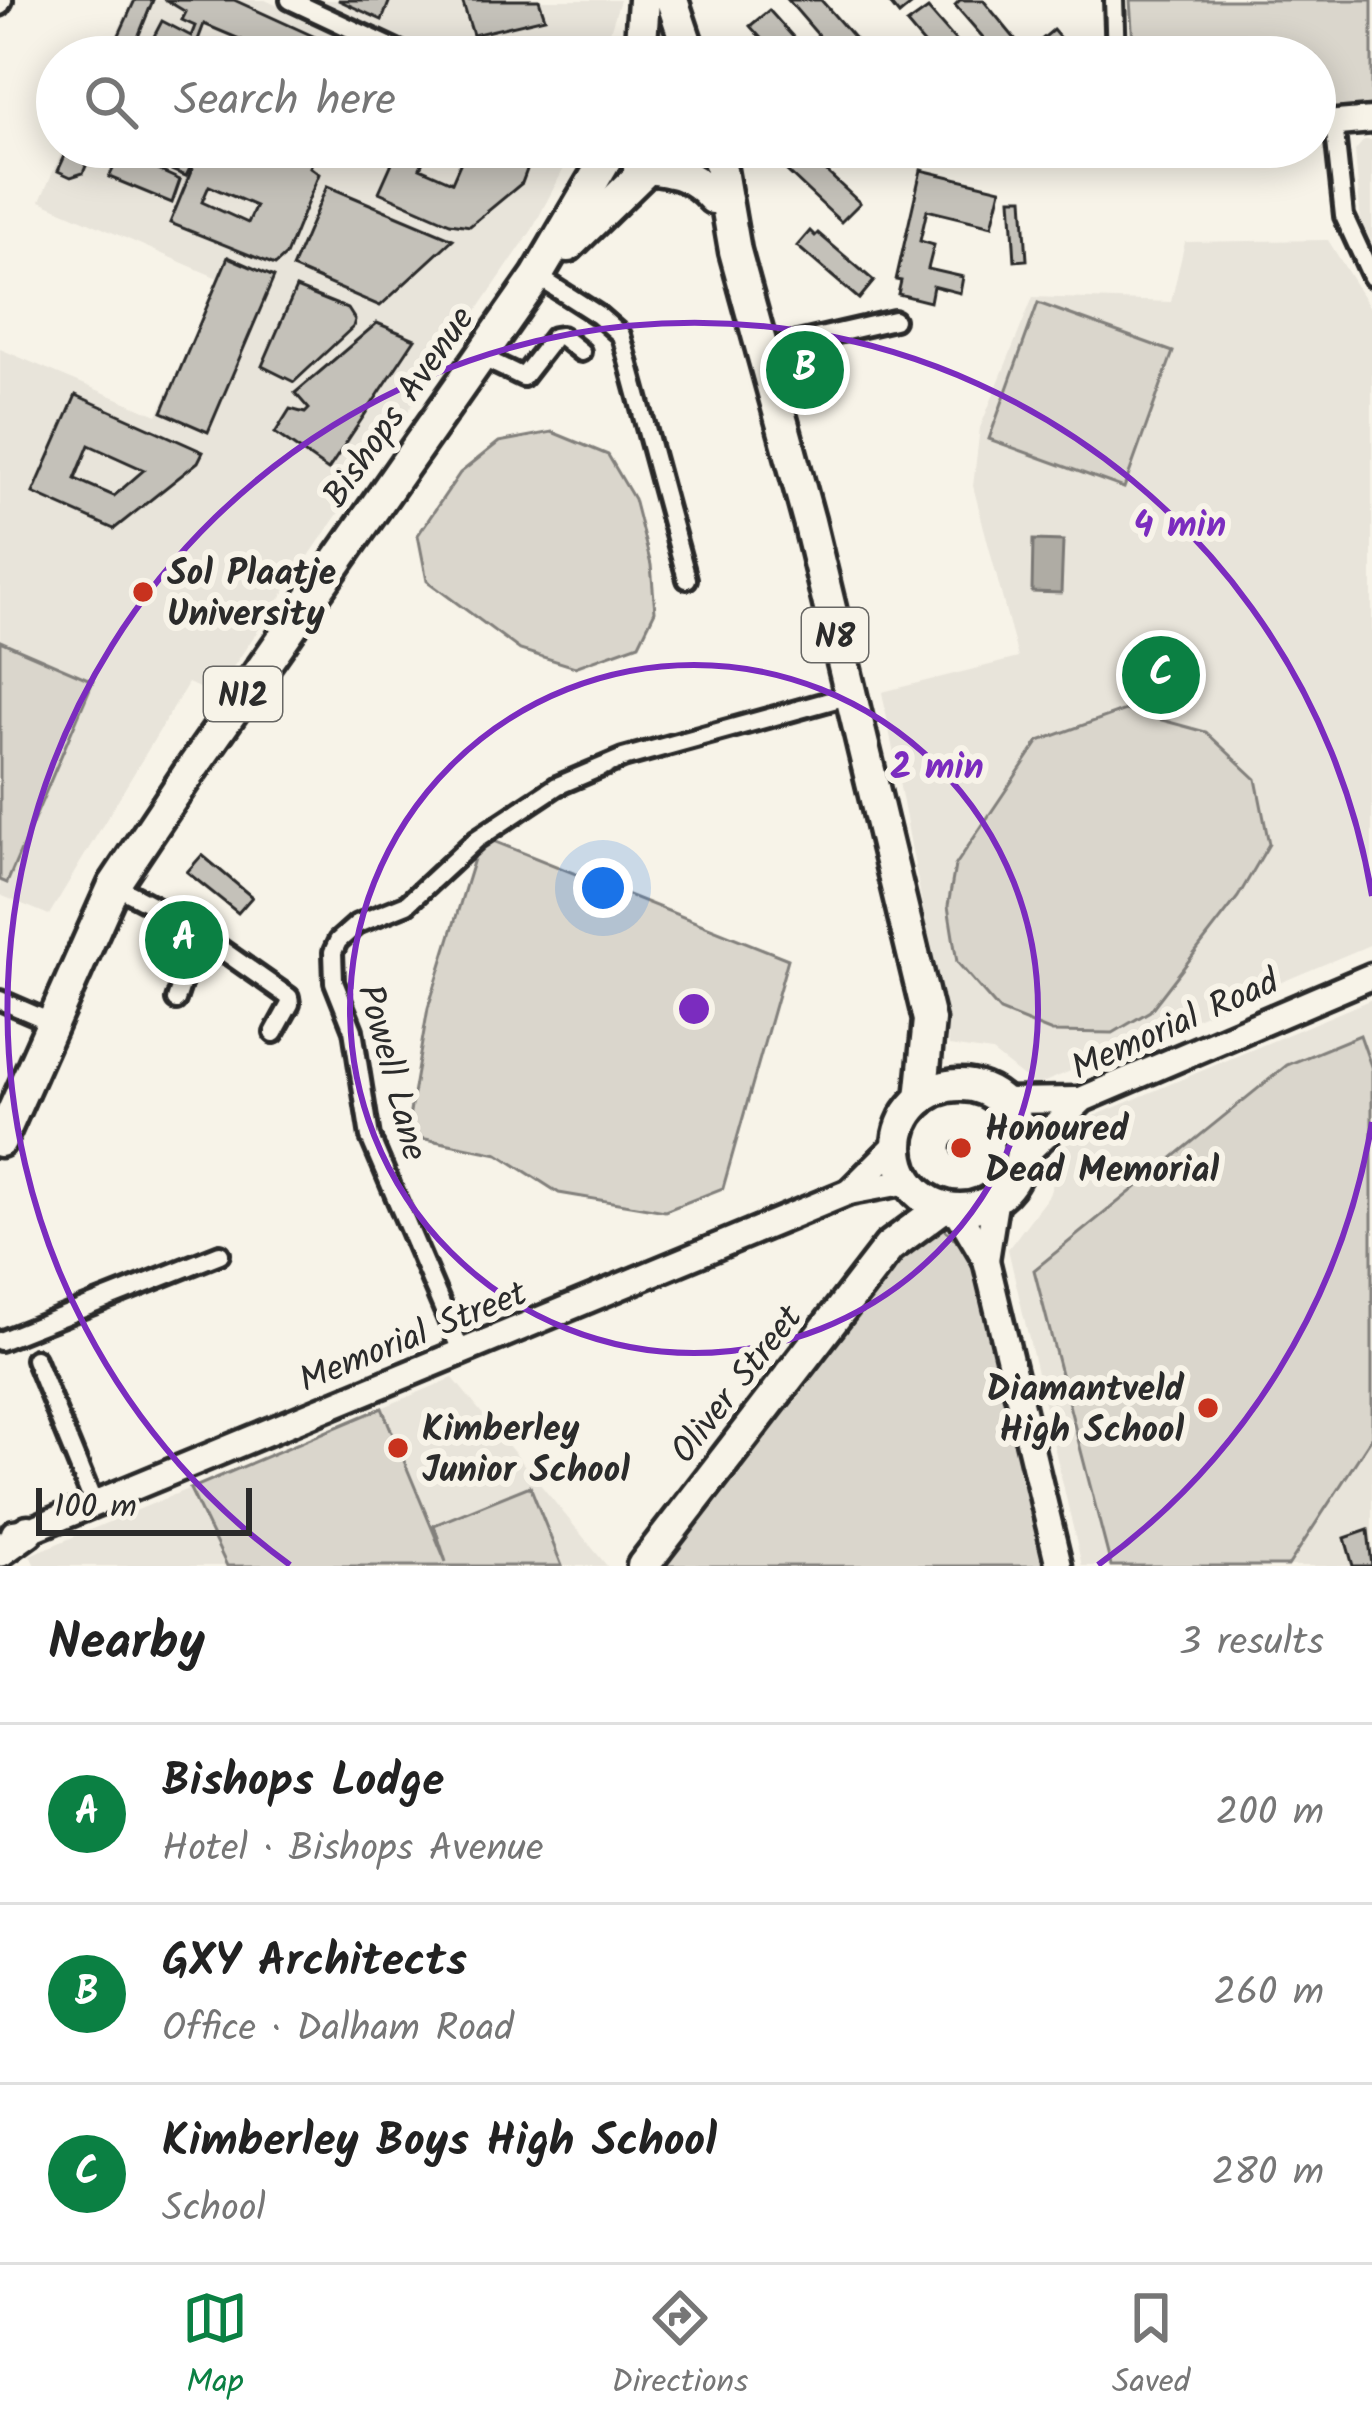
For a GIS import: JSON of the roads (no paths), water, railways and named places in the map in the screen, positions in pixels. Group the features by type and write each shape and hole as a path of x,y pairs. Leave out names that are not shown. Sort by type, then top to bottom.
{"highway":[{"path":"643,36 649,0"},
{"path":"649,0 663,36"},
{"path":"672,0 684,36"},
{"name":"N12","path":"537,276 595,168"},
{"name":"N8","path":"704,168 735,251"},
{"name":"N8","path":"720,168 735,251 929,1020 966,1086"},
{"path":"648,169 681,172 697,180 713,199"},
{"name":"N12","path":"537,276 648,169"},
{"name":"Bishops Avenue","path":"0,1141 114,885 537,276"},
{"name":"N8","path":"898,1143 904,1121 921,1099 929,1020"},
{"path":"898,1143 910,1184 950,1208 970,1208 996,1198 1012,1180 1021,1158 1020,1133 1000,1101 966,1086 934,1091 921,1099"},
{"name":"Oliver Street","path":"643,1566 889,1247 910,1184"},
{"name":"Oliver Street","path":"889,1247 950,1208"},
{"path":"0,1551 14,1533"}],"street":[{"path":"290,0 367,36"},
{"path":"1114,0 1115,36"},
{"path":"1336,123 1372,120"},
{"path":"1334,168 1344,216 1372,277"},
{"path":"537,276 621,335 687,580"},
{"path":"763,350 894,320"},
{"path":"479,356 523,376 554,337 561,336 581,352"},
{"name":"Powell Lane","path":"462,1353 370,1136 352,1030 334,982 333,952 338,941 357,925 407,904 477,838 557,786 622,758 850,695"},
{"path":"114,885 145,898 289,997 290,1004 274,1033"},
{"path":"176,1000 183,979 168,963 184,923"},
{"name":"Memorial Road","path":"1021,1158 1083,1100 1372,976"},
{"path":"0,1000 51,1022"},
{"path":"1000,1101 1083,1100"},
{"name":"Memorial Street","path":"849,1192 898,1143"},
{"name":"Memorial Street","path":"14,1533 849,1192 910,1184"},
{"path":"986,1260 996,1198"},
{"path":"950,1208 986,1260 1059,1566"},
{"path":"0,1341 220,1254"},
{"path":"35,1359 94,1504"}],"place":[{"name":"GXY Architects","path":"805,370"},
{"name":"Sol Plaatje University","path":"143,592"},
{"name":"Kimberley Boys High School","path":"1161,675"},
{"name":"Bishops Lodge","path":"184,940"},
{"name":"Honoured Dead Memorial","path":"961,1148"},
{"name":"Diamantveld High School","path":"1208,1408"},
{"name":"Kimberley Junior School","path":"398,1448"}]}
